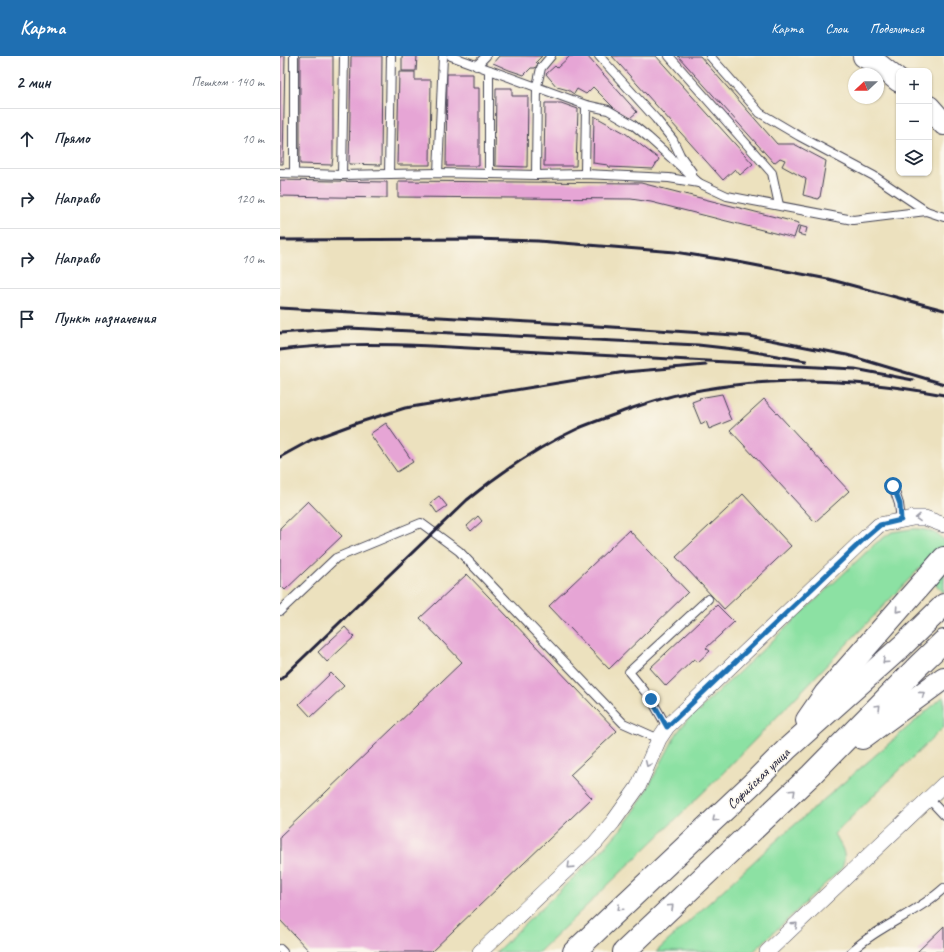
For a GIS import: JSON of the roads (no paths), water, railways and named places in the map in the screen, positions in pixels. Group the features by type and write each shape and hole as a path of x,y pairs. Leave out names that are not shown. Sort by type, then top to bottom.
{"main road":[{"path":"864,56 879,65 896,79"},
{"path":"932,110 944,124"},
{"path":"788,748 825,694 944,558"},
{"name":"Софийская улица","path":"574,952 788,748 902,646 944,605"},
{"path":"624,952 811,775 944,641"},
{"path":"811,775 944,678"}],"street":[{"path":"480,952 614,822 638,787 663,733 866,537 880,525 901,520 925,518 944,525"},
{"path":"767,952 944,784"}],"lane":[{"path":"294,56 294,173"},
{"path":"342,175 344,56"},
{"path":"389,174 391,56"},
{"path":"438,174 443,56"},
{"path":"451,56 586,105 608,110 632,124 699,183"},
{"path":"476,66 486,56"},
{"path":"536,175 537,86 540,68 551,56"},
{"path":"600,56 673,140 680,155 699,183"},
{"path":"669,56 772,173 779,205"},
{"path":"710,56 760,113 799,136 874,176 926,210 944,217"},
{"path":"489,70 489,174"},
{"path":"585,174 586,105"},
{"path":"280,173 342,175 585,174 669,178 699,183 726,196 853,220 926,210"},
{"path":"893,486 900,504 901,520"},
{"path":"280,611 336,558 421,523 459,551 623,724 663,733"},
{"path":"663,733 651,699 629,672 708,600"},
{"path":"929,799 944,815"},
{"path":"851,952 863,941 933,898 944,888"},
{"path":"280,949 283,952"}],"railway":[{"path":"280,240 474,239 538,241 675,252 828,279 944,310"},
{"path":"280,308 749,336 847,355 944,384"},
{"path":"280,333 349,328 698,345 743,350 806,361"},
{"path":"280,350 318,346 431,346 855,369 913,380"},
{"path":"280,457 311,440 357,423 405,408 625,372 706,365"},
{"path":"280,680 467,500 520,461 549,443 579,428 632,408 669,397 717,387 749,383 814,381 880,385 944,395"}]}
